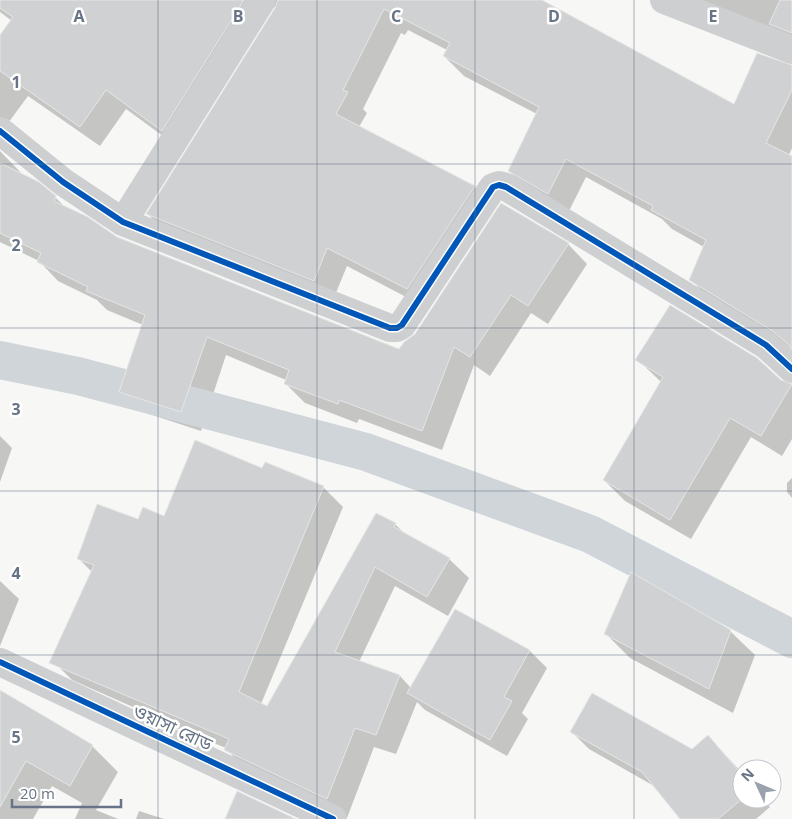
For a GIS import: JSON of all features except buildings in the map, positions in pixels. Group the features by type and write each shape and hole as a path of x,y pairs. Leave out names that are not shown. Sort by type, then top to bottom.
{"street":[{"path":"123,222 262,0"},
{"path":"664,0 792,50"},
{"path":"0,131 63,182 123,222 214,260 390,328 402,326 492,187 498,185 506,187 766,345 792,369"},
{"name":"ওয়াসা রোড","path":"0,662 333,819"}],"waterway":[{"path":"0,360 78,376 366,452 590,534 792,639"}],"cycle path":[{"path":"0,131 63,182 123,222 390,328 397,328 402,325 493,187 499,185 506,187 766,345 792,369"},
{"path":"0,662 333,819"}]}
